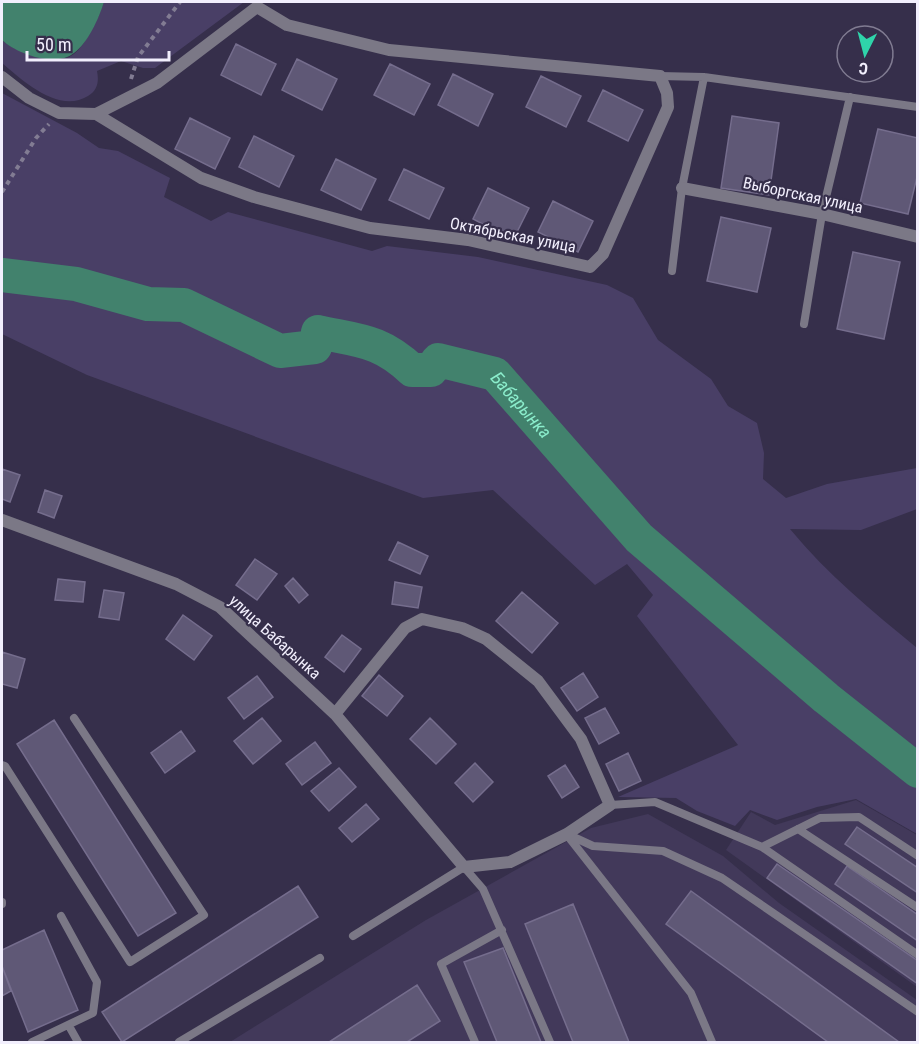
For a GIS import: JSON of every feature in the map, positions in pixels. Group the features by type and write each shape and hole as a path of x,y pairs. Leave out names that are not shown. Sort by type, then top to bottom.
{"street":[{"path":"2,77 29,98 59,113 96,114 157,83 261,4 287,25 389,50 660,76"},
{"name":"Октябрьская улица","path":"96,114 201,177 254,197 369,228 468,240 590,267 603,254 668,107 668,93 660,76"},
{"name":"Выборгская улица","path":"682,188 822,214 918,237"},
{"name":"улица Бабарынка","path":"2,520 176,584 220,607 335,714 464,867"},
{"path":"335,714 405,628 422,619 462,628 486,639 538,681 580,739 610,805 567,834 510,862 464,867"}],"lane":[{"path":"660,76 704,77 918,107"},
{"path":"672,271 682,188 704,77"},
{"path":"804,324 822,214 849,97"},
{"path":"2,765 5,766 130,962 204,915 74,718"},
{"path":"610,805 655,802 762,847 918,955"},
{"path":"762,847 820,818 859,817 918,856"},
{"path":"798,829 918,909"},
{"path":"567,834 593,846 663,851 722,878 918,1012"},
{"path":"567,834 691,993 712,1042"},
{"path":"353,936 464,867 483,889 550,1042"},
{"path":"32,1042 93,1013 97,981 61,916"},
{"path":"475,1042 441,964 501,930"},
{"path":"179,1042 320,958"},
{"path":"69,1026 78,1042"}],"path":[{"path":"128,98 138,57 180,2"},
{"path":"2,192 36,138 59,113"}],"shaded area":[{"path":"2,2 104,2 96,23 79,49 66,57 47,59 17,50 2,40"},
{"path":"104,2 244,2 155,68 143,68 121,61 97,71 98,82 94,91 77,100 65,101 42,93 2,63 2,40 35,55 55,59 69,57 85,41"},
{"path":"2,93 77,133 99,148 118,151 170,178 164,197 211,221 228,212 372,251 387,246 478,257 607,285 633,298 658,340 711,379 728,406 757,423 764,453 763,479 786,498 827,484 917,468 917,509 861,530 790,529 835,577 917,648 917,834 856,799 817,807 777,820 750,810 735,826 697,811 676,798 618,797 738,745 637,616 653,595 627,564 595,585 493,490 423,498 87,375 2,334"},
{"path":"856,800 917,835 917,987 726,850 751,812 775,825"},
{"path":"648,814 723,856 779,903 917,1000 917,1042 230,1042 426,920 591,828"}],"building":[{"path":"236,44 276,64 261,95 221,75"},
{"path":"297,59 337,79 322,110 282,90"},
{"path":"390,64 430,84 414,115 374,95"},
{"path":"453,74 493,94 478,126 438,105"},
{"path":"541,76 581,96 566,127 526,107"},
{"path":"603,90 643,110 628,141 588,121"},
{"path":"732,116 779,123 769,195 721,188"},
{"path":"190,118 230,138 215,169 175,149"},
{"path":"878,129 918,138 918,173 908,214 860,203"},
{"path":"254,136 294,156 279,187 239,167"},
{"path":"336,159 376,179 361,210 321,190"},
{"path":"404,169 444,188 429,219 389,200"},
{"path":"488,188 529,208 513,240 473,219"},
{"path":"553,201 593,221 578,252 538,232"},
{"path":"721,217 771,228 757,292 707,281"},
{"path":"853,252 900,262 884,339 837,329"},
{"path":"2,469 20,475 10,502 2,499"},
{"path":"45,490 62,496 54,518 38,512"},
{"path":"398,542 428,556 420,574 389,560"},
{"path":"255,559 277,574 257,600 236,585"},
{"path":"293,578 308,595 299,603 285,586"},
{"path":"58,579 85,582 83,602 55,600"},
{"path":"395,582 422,587 418,608 392,604"},
{"path":"104,590 124,593 119,620 99,617"},
{"path":"522,592 558,623 532,653 496,621"},
{"path":"183,615 212,636 194,660 166,639"},
{"path":"342,635 361,649 344,672 325,657"},
{"path":"2,652 25,659 17,688 2,684"},
{"path":"583,673 598,697 577,711 561,688"},
{"path":"379,675 403,696 387,716 362,696"},
{"path":"257,676 273,697 244,719 228,698"},
{"path":"605,708 619,733 599,744 585,718"},
{"path":"262,718 281,741 253,764 234,741"},
{"path":"430,718 456,744 436,764 410,739"},
{"path":"54,720 176,913 138,936 17,744"},
{"path":"181,731 195,751 165,773 151,753"},
{"path":"315,742 331,763 302,785 286,764"},
{"path":"628,753 641,781 619,791 606,764"},
{"path":"475,763 493,782 473,802 455,783"},
{"path":"565,765 579,787 562,798 548,776"},
{"path":"339,768 356,787 329,811 311,791"},
{"path":"366,804 379,819 352,842 339,828"},
{"path":"857,827 918,868 918,893 845,844"},
{"path":"777,864 918,961 918,984 767,878"},
{"path":"847,866 918,915 918,941 835,884"},
{"path":"298,886 318,917 122,1042 102,1012"},
{"path":"691,891 899,1042 828,1042 666,924"},
{"path":"573,904 629,1042 573,1042 525,924"},
{"path":"44,930 78,1010 28,1032 2,966 2,950"},
{"path":"503,948 541,1042 497,1042 464,962"},
{"path":"2,966 11,991 2,996"},
{"path":"417,985 440,1021 407,1042 329,1042"}],"waterway":[{"name":"Бабарынка","path":"2,275 76,284 148,304 184,305 280,351 315,347 318,332 379,347 412,370 431,370 438,360 495,374 639,538 826,698 918,771"}]}
